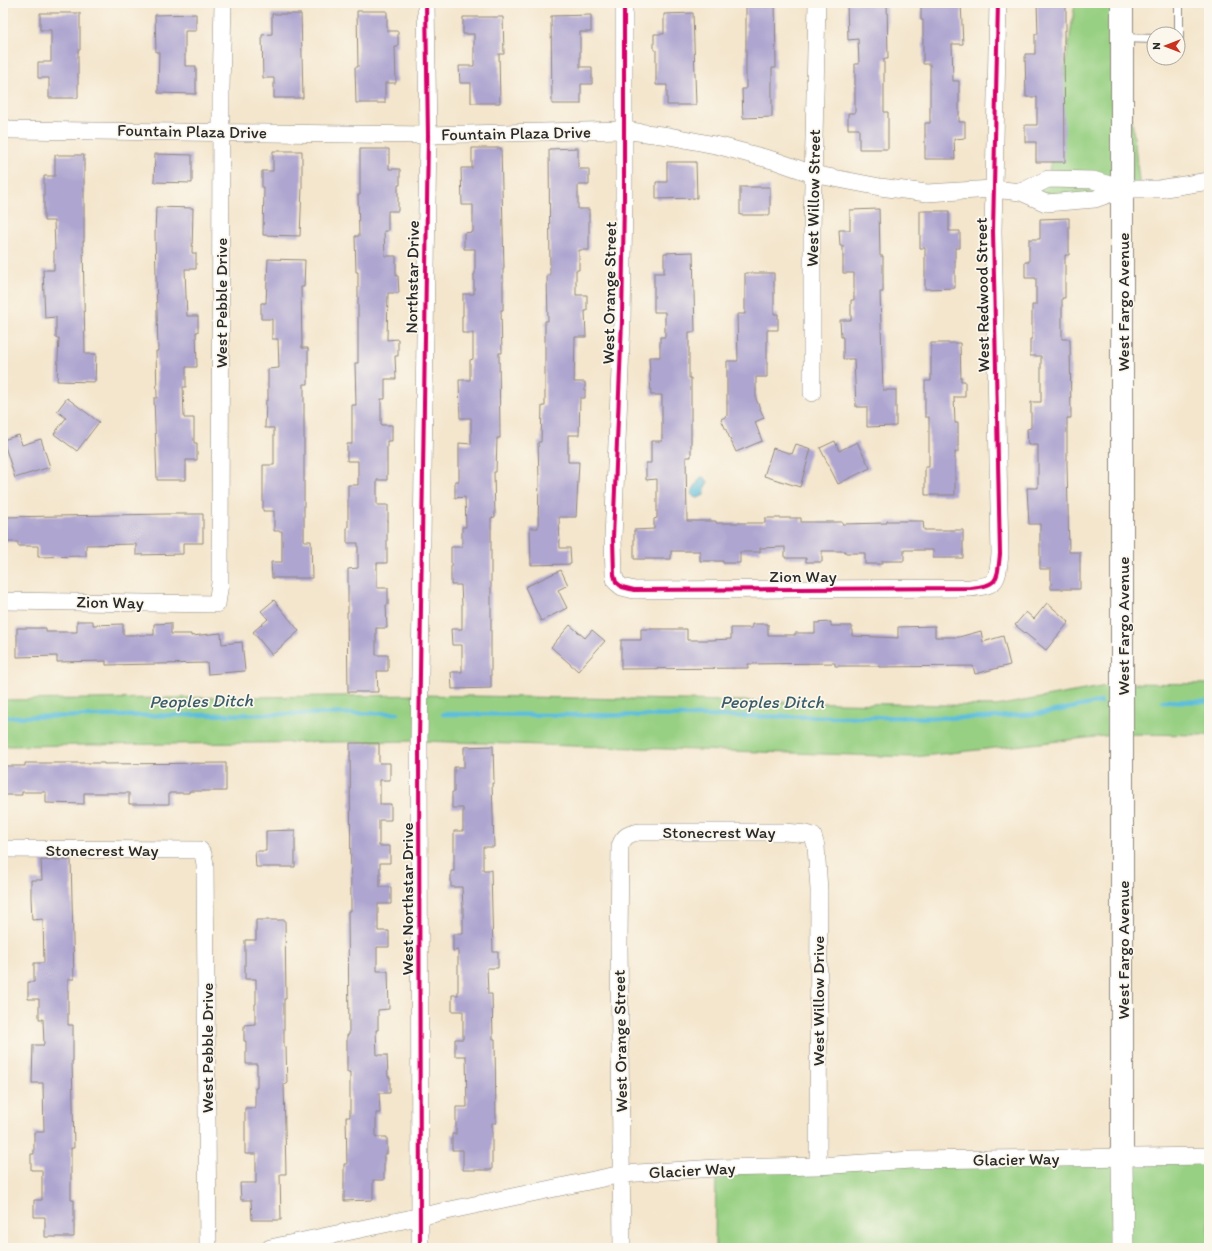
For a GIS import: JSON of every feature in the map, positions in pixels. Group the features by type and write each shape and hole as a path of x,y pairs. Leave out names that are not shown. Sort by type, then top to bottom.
{"main road":[{"name":"West Fargo Avenue","path":"1122,3 1122,1158"}],"street":[{"name":"West Pebble Drive","path":"218,604 220,583 221,132 223,3"},
{"name":"Northstar Drive","path":"421,550 428,135 426,3"},
{"name":"West Orange Street","path":"616,582 614,575 613,538 622,321 624,3"},
{"name":"West Willow Street","path":"812,393 813,174 817,3"},
{"name":"West Redwood Street","path":"992,584 998,571 1000,554 993,189 998,3"},
{"name":"Fountain Plaza Drive","path":"3,127 11,130 428,135 624,130 669,136 720,146 776,161 813,174 880,187 927,193 993,189 1021,192 1046,203 1095,198 1123,189"},
{"name":"Fountain Plaza Drive","path":"1021,192 1048,179 1093,180 1123,189 1159,189 1209,181"},
{"name":"West Northstar Drive","path":"420,1248 419,741 421,550"},
{"name":"Zion Way","path":"616,582 622,587 634,590 970,588 992,584"},
{"name":"Zion Way","path":"3,601 218,604"},
{"name":"Stonecrest Way","path":"626,835 639,832 785,832 813,836"},
{"name":"West Orange Street","path":"622,1248 619,944 620,846 622,839 626,835"},
{"name":"West Willow Drive","path":"813,836 816,846 819,890 818,1166"},
{"name":"Stonecrest Way","path":"3,849 200,850"},
{"name":"West Pebble Drive","path":"200,850 203,854 205,864 208,1248"},
{"name":"Glacier Way","path":"270,1248 622,1174 716,1168 818,1166 911,1160 1209,1156"},
{"name":"West Fargo Avenue","path":"1122,1158 1123,1248"}],"lane":[{"path":"1179,3 1179,26"},
{"path":"1122,38 1146,39"}],"green space":[{"path":"1075,3 1129,3 1128,86 1140,189 1046,203 1021,192 1048,179"},
{"path":"1123,683 1209,684 1209,735 1122,734 914,757 419,741 3,746 3,700 420,695 996,706"},
{"path":"1209,1156 1209,1248 715,1248 716,1168"}],"water":[{"path":"701,477 705,478 708,482 705,487 704,495 698,498 691,494"}],"building":[{"path":"746,3 775,3 776,68 772,68 772,117 743,118 742,89 746,89"},
{"path":"847,3 887,3 888,59 884,59 884,112 888,112 888,149 859,149 859,129 848,129 848,113 855,113 855,64 859,64 858,39 848,40"},
{"path":"921,3 961,3 963,44 952,44 953,81 959,81 959,122 965,122 965,138 954,139 955,159 925,159 925,123 930,123 930,64 923,64 923,20 921,20"},
{"path":"1037,3 1066,3 1066,31 1064,31 1065,162 1036,162 1036,142 1025,142 1025,125 1037,125 1037,97 1026,97 1025,54 1035,54 1035,34 1038,34"},
{"path":"357,11 387,11 387,31 398,31 398,47 395,47 396,83 385,83 385,103 356,103 355,67 358,67"},
{"path":"40,13 80,13 78,98 49,98 49,78 38,78 38,62 51,62 51,30 40,30"},
{"path":"693,13 696,105 667,105 667,85 656,85 656,50 654,50 654,34 664,34 664,14"},
{"path":"196,14 196,31 185,31 185,66 196,66 196,94 158,93 159,52 156,52 155,15"},
{"path":"272,14 301,14 303,98 274,98 274,78 263,78 262,35 272,34"},
{"path":"591,15 591,32 580,32 580,67 592,67 592,84 581,84 581,104 552,104 551,16"},
{"path":"463,17 503,17 504,54 499,54 500,103 471,103 471,83 460,83 459,66 474,66 474,34 463,34"},
{"path":"472,148 501,148 504,269 503,310 501,310 502,353 499,353 500,438 497,438 496,472 494,472 495,517 491,518 491,688 452,689 451,672 462,672 462,645 452,645 451,629 462,629 462,605 461,585 451,585 451,547 462,547 462,527 466,527 465,497 455,498 455,481 459,481 459,443 471,444 471,418 460,418 459,380 470,380 470,360 473,359 473,333 462,333 463,294 474,294 475,274 475,249 464,249 464,233 473,232 473,205 462,205 461,168 472,168"},
{"path":"578,148 578,169 589,169 589,185 578,185 578,209 589,209 589,250 579,250 579,270 576,270 576,295 587,295 587,311 585,311 586,337 575,337 574,382 585,382 585,398 580,398 579,435 568,435 568,462 579,462 576,517 559,517 560,548 570,548 571,564 531,565 530,528 538,528 538,442 541,442 542,406 545,406 545,321 548,321 547,275 550,275 549,149"},
{"path":"360,149 389,149 389,169 400,169 400,185 398,185 398,211 388,211 388,231 384,231 385,256 396,256 396,276 398,276 399,293 388,293 387,340 398,339 398,356 395,356 396,379 385,379 385,399 381,399 381,425 392,425 392,441 387,441 387,480 377,480 377,505 388,505 387,563 377,563 377,588 388,588 388,605 386,605 387,628 376,628 376,655 388,655 388,671 377,671 378,692 348,692 348,569 358,568 358,543 347,543 347,527 348,485 358,485 358,461 347,461 347,444 352,444 352,405 356,405 355,363 358,363 358,272 356,272 355,236 359,236 358,195 360,195"},
{"path":"273,151 302,151 300,236 263,235 264,188 262,188 262,171 273,171"},
{"path":"155,154 192,155 192,183 154,182"},
{"path":"55,155 84,155 83,241 85,354 96,354 95,382 57,381 59,338 56,338 56,317 45,318 43,270 54,270 55,250 54,221 44,221 44,176 55,176"},
{"path":"667,162 696,162 697,198 656,199 656,182 667,182"},
{"path":"740,187 770,187 770,215 740,215"},
{"path":"156,207 193,208 192,253 196,253 196,269 185,269 187,316 198,316 198,332 196,332 197,367 186,367 186,387 183,387 184,418 194,418 194,443 197,443 197,460 186,460 186,480 157,480 154,398 157,398 156,351 158,351 155,235"},
{"path":"879,209 880,256 883,256 883,292 880,292 883,390 896,390 896,426 867,427 867,407 856,407 854,359 843,359 843,337 841,337 840,320 851,320 851,300 854,300 854,273 843,273 843,246 840,246 839,230 850,230 850,210"},
{"path":"920,211 949,211 949,231 960,231 960,248 955,248 955,288 925,289 925,248 920,248"},
{"path":"1069,218 1069,255 1065,255 1065,298 1062,298 1062,339 1070,339 1071,418 1067,418 1069,552 1080,552 1080,589 1051,589 1051,569 1040,569 1040,524 1029,524 1027,488 1038,488 1038,445 1028,445 1027,429 1031,428 1031,402 1041,402 1041,356 1030,356 1030,339 1032,339 1032,305 1036,305 1036,278 1025,278 1025,262 1029,262 1029,239 1040,239 1040,219"},
{"path":"693,252 695,332 689,332 689,378 691,378 691,457 686,457 687,521 716,521 716,523 765,523 765,518 801,518 801,522 842,522 842,524 887,523 887,521 923,521 924,530 963,530 963,558 933,558 933,550 904,550 904,561 882,561 882,564 865,564 865,553 822,551 822,562 806,562 806,558 785,558 785,547 760,548 760,552 740,552 740,563 700,561 700,551 671,551 671,559 634,559 634,530 654,529 654,519 657,518 657,479 646,480 646,463 651,463 651,441 662,441 662,395 651,395 649,357 660,357 660,337 665,337 665,312 654,312 654,273 664,273 664,253"},
{"path":"268,259 305,260 304,287 301,287 302,348 308,348 308,384 304,384 304,541 311,541 312,578 272,578 271,562 282,562 282,531 274,531 274,511 263,511 263,465 274,465 274,428 265,428 266,400 268,400 268,369 279,368 278,339 272,339 272,319 261,319 261,303 266,303"},
{"path":"745,273 774,273 774,314 778,314 778,330 767,330 767,377 756,377 756,399 764,418 755,422 762,441 736,452 721,419 727,416 727,361 738,361 737,314 745,314"},
{"path":"931,343 960,343 961,381 965,381 965,397 954,397 955,423 958,423 958,452 955,452 955,495 925,495 925,467 929,467 929,417 925,417 925,381 931,381"},
{"path":"67,398 99,422 77,451 54,434 66,418 57,411"},
{"path":"19,435 22,445 41,439 50,467 15,478 3,440"},
{"path":"835,441 839,451 857,442 870,468 838,484 820,448"},
{"path":"796,444 811,449 800,487 764,476 773,448 792,454"},
{"path":"203,514 203,543 183,543 183,554 136,555 136,544 86,545 86,556 38,557 38,546 18,546 18,542 3,542 3,517"},
{"path":"561,570 568,585 558,590 567,608 541,621 525,587"},
{"path":"274,600 299,631 272,655 253,632 268,619 261,611"},
{"path":"1047,603 1069,622 1046,650 1015,625 1026,612 1034,619"},
{"path":"77,621 93,621 93,625 123,624 123,635 154,635 154,624 171,623 171,634 191,634 191,636 221,633 222,644 242,642 245,671 208,674 207,663 106,665 106,661 57,662 57,656 17,657 17,628 46,628 46,632 77,632"},
{"path":"831,622 831,626 852,626 852,636 898,638 898,627 935,626 935,637 959,637 981,631 983,642 1003,636 1010,665 975,674 973,666 879,667 835,666 835,663 748,664 748,668 621,669 621,640 641,640 641,629 687,629 687,640 711,640 731,639 731,628 752,628 752,624 768,624 768,635 795,635 795,633 815,633 815,623"},
{"path":"570,625 585,638 592,630 605,641 578,671 551,647"},
{"path":"350,743 379,743 379,763 390,763 390,780 380,780 380,804 391,804 391,820 379,820 379,846 390,846 390,863 380,863 380,887 391,887 391,904 378,904 378,931 389,931 389,947 377,947 377,971 388,971 389,1009 378,1010 378,1030 376,1030 377,1055 387,1055 388,1077 390,1077 390,1093 379,1093 380,1113 376,1113 376,1137 387,1137 387,1154 384,1154 384,1180 373,1180 373,1200 344,1201 344,1164 347,1164 346,1117 350,1117 350,1072 347,1072 347,1035 349,1035 348,911 351,911"},
{"path":"493,746 494,783 492,783 494,847 483,847 483,870 491,870 493,952 498,952 498,968 487,968 488,994 492,994 493,1039 495,1039 496,1123 492,1123 492,1170 463,1170 463,1150 452,1150 452,1134 456,1134 456,1107 467,1107 466,1056 455,1056 455,1039 463,1039 463,1011 452,1011 452,995 458,995 458,950 453,951 453,934 463,934 463,907 462,887 451,887 451,871 454,871 454,831 463,831 463,808 452,808 452,792 454,792 454,767 464,767 464,747"},
{"path":"25,763 226,763 226,791 189,791 189,793 169,793 169,804 129,804 129,793 84,793 84,804 46,803 46,792 22,792 22,795 3,795 3,766 25,766"},
{"path":"295,830 295,867 256,867 255,851 266,851 266,831"},
{"path":"41,860 71,860 74,979 68,979 68,1025 73,1025 72,1061 74,1148 71,1148 71,1200 74,1200 74,1237 45,1237 45,1217 34,1217 34,1200 42,1200 42,1170 31,1170 31,1154 34,1154 34,1132 44,1132 43,1083 32,1083 33,1045 44,1045 43,1019 39,1019 39,999 28,999 28,982 34,982 34,963 44,963 43,919 32,920 31,897 31,880 42,880"},
{"path":"256,920 285,920 286,999 284,999 284,1048 286,1047 287,1084 284,1084 286,1174 280,1174 281,1220 252,1220 251,1200 241,1200 240,1183 256,1183 256,1154 245,1154 245,1108 255,1108 257,1064 246,1064 244,1025 255,1024 256,979 245,979 245,940 256,940"}],"waterway":[{"name":"Peoples Ditch","path":"1163,701 1209,702"},
{"name":"Peoples Ditch","path":"443,714 985,718 1045,713 1101,702"},
{"name":"Peoples Ditch","path":"3,717 398,713"}],"cycle path":[{"path":"420,1248 419,741 428,135 426,3"},
{"path":"624,3 624,199 622,321 613,538 614,575 616,582 622,587 634,590 970,588 991,583 997,576 1000,554 993,231 998,3"}]}
